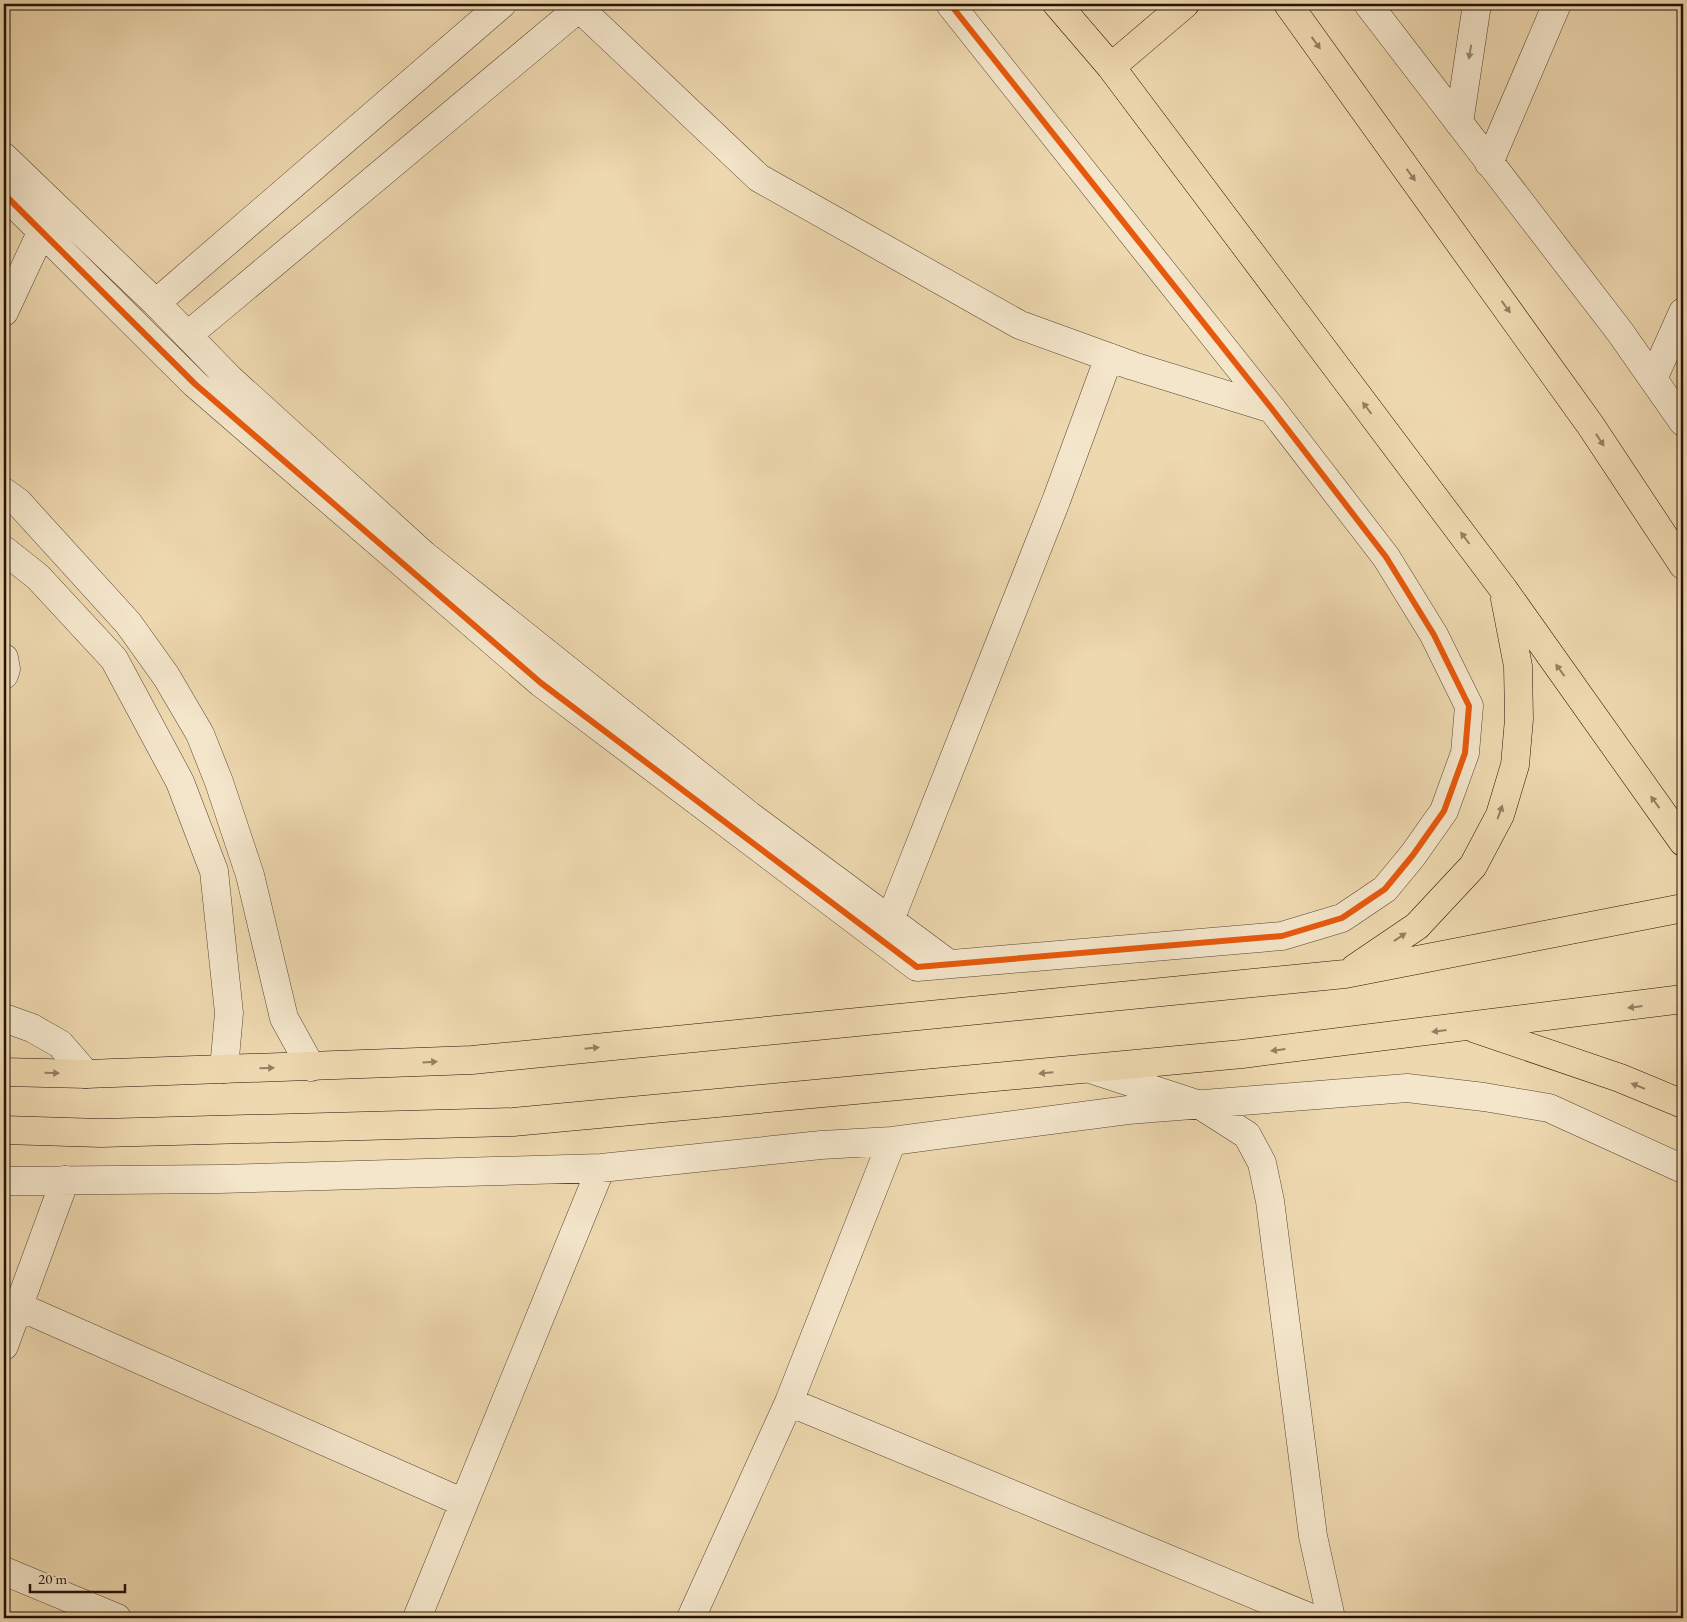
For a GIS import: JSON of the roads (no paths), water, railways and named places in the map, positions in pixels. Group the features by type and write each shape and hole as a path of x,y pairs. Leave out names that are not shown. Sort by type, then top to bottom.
{"main road":[{"path":"1057,4 1111,67 1504,590 1683,842"},
{"path":"1111,67 1185,4"},
{"path":"1288,4 1674,542 1683,566"},
{"path":"1345,974 1417,926 1473,866 1500,815 1515,765 1519,719 1518,666 1504,590"},
{"path":"4,1072 86,1074 472,1060 1345,974 1683,908"},
{"path":"4,1130 102,1133 513,1122 1242,1054 1683,999"},
{"path":"1470,1027 1620,1078 1683,1104"}],"street":[{"path":"156,303 502,4"},
{"path":"4,194 195,384 540,683 917,967 1282,936 1342,918 1385,889 1413,855 1444,811 1465,753 1469,706 1434,635 1386,557 1272,409 950,4"},
{"path":"1368,4 1620,332 1683,419"},
{"path":"1459,123 1477,4"},
{"path":"1489,162 1557,4"},
{"path":"188,335 577,6 758,178 1020,325 1109,357 1272,409"},
{"path":"4,157 156,303 230,379 424,555 750,816 949,964"},
{"path":"4,312 42,233"},
{"path":"1653,379 1683,312"},
{"path":"890,920 1056,501 1109,357"},
{"path":"4,492 18,502 128,623 166,676 200,734 219,782 250,875 284,1018 311,1067"},
{"path":"4,550 38,577 114,659 180,782 214,872 229,1013 224,1069"},
{"path":"4,658 6,669 4,675"},
{"path":"4,1018 32,1028 60,1044 86,1074"},
{"path":"1090,1069 1200,1104 1247,1136 1262,1163 1270,1201 1313,1536 1331,1618"},
{"path":"4,1181 220,1179 601,1168 821,1145 892,1141 1128,1110 1407,1088 1484,1097 1549,1108 1683,1169"},
{"path":"691,1618 789,1402 892,1141"},
{"path":"418,1618 601,1168"},
{"path":"4,1346 65,1180"},
{"path":"18,1306 464,1503"},
{"path":"789,1402 1311,1618"},
{"path":"4,1571 117,1618"}]}
